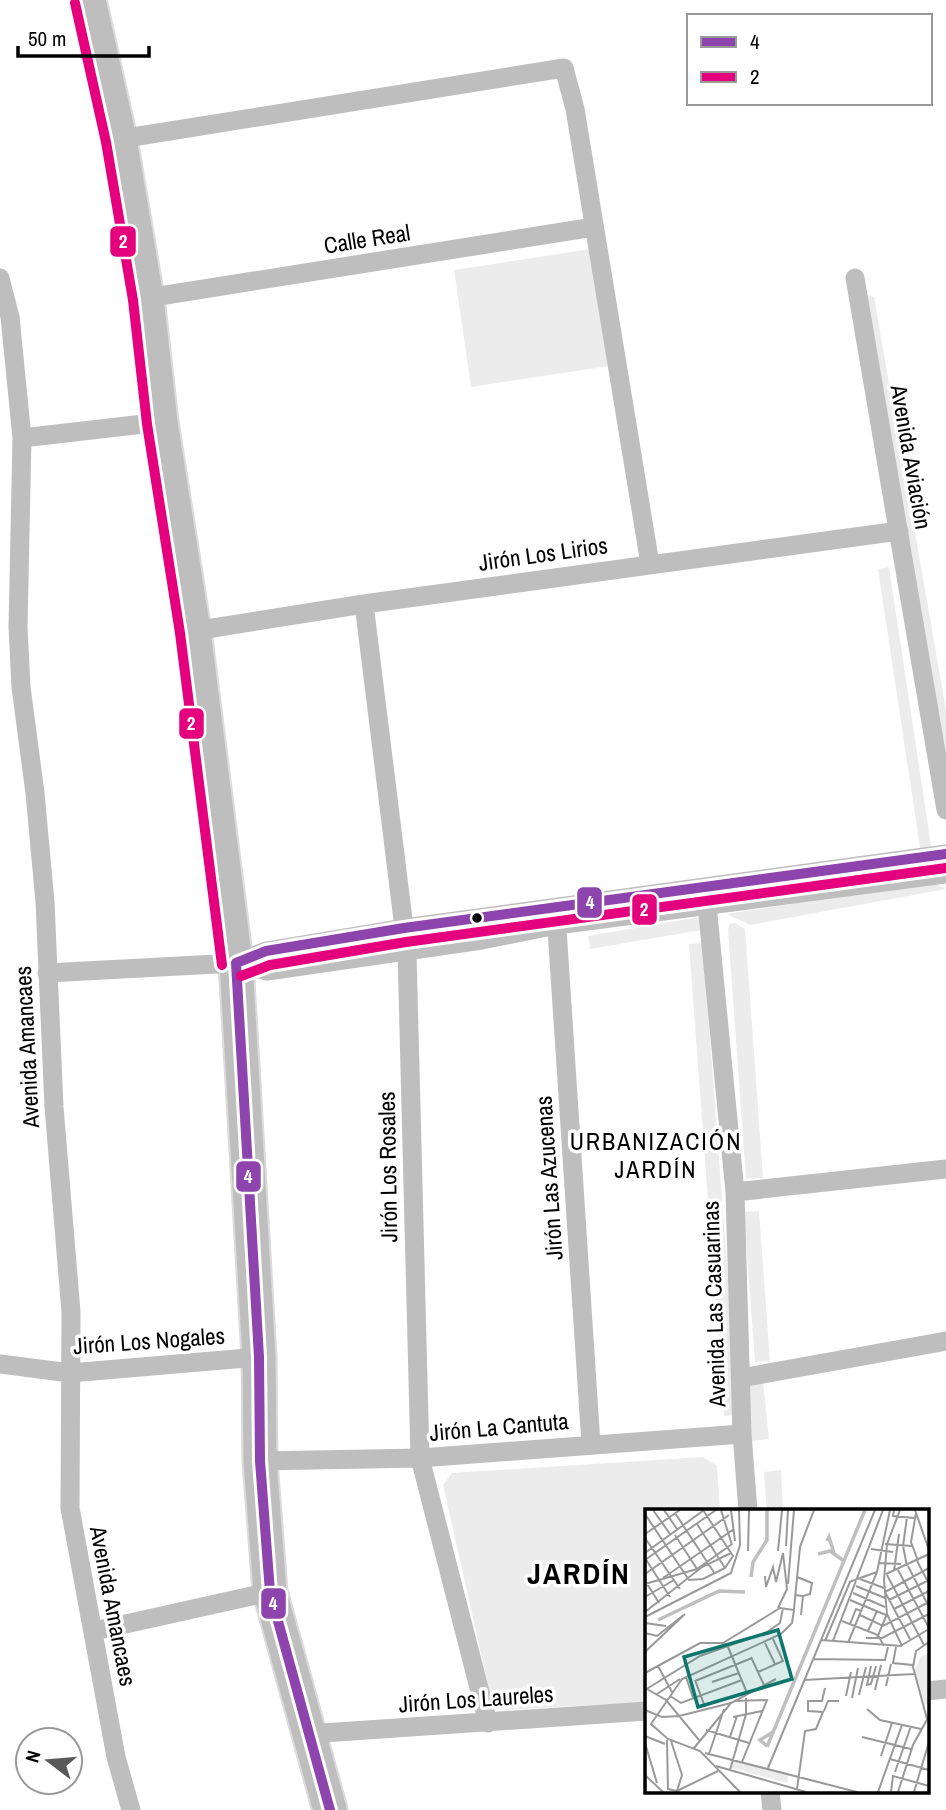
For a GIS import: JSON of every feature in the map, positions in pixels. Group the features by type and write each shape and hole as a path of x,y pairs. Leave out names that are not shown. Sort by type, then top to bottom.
{"highway":[{"path":"89,0 120,139 148,298 161,422 194,631 236,963 259,1357 260,1461 270,1592 330,1810"}],"street":[{"path":"120,139 564,68 575,109 650,564"},
{"name":"Calle Real","path":"148,298 594,228"},
{"name":"Avenida Amancaes","path":"0,278 10,317 22,438 18,639 21,687 38,820 54,1107 71,1312 70,1508 116,1757 131,1810"},
{"name":"Avenida Aviación","path":"856,278 946,810"},
{"path":"22,438 161,422"},
{"name":"Jirón Los Lirios","path":"194,631 364,604 900,531"},
{"name":"Jirón Los Rosales","path":"364,604 407,951 420,1458 488,1723"},
{"path":"47,973 236,963 267,971 407,951 705,887 946,854"},
{"path":"236,963 266,951 404,928 708,907 946,874"},
{"name":"Avenida Las Casuarinas","path":"705,887 735,1192 742,1434 748,1509"},
{"name":"Jirón Las Azucenas","path":"556,917 591,1444"},
{"path":"735,1192 946,1169"},
{"path":"741,1378 946,1341"},
{"name":"Jirón Los Nogales","path":"0,1364 70,1373 259,1357"},
{"name":"Jirón La Cantuta","path":"260,1461 420,1458 742,1434"},
{"path":"94,1631 270,1592"},
{"path":"928,1690 946,1689"},
{"name":"Jirón Los Laureles","path":"308,1734 645,1711"},
{"path":"770,1792 772,1810"}],"shaded area":[{"path":"591,249 609,366 471,387 454,270"},
{"path":"864,294 874,297 946,710 946,773"},
{"path":"889,567 933,859 922,861 878,569"},
{"path":"932,882 946,889 750,925 727,914"},
{"path":"700,917 702,930 590,949 588,936"},
{"path":"735,923 745,929 763,1178 746,1179 728,930 729,924"},
{"path":"703,943 738,1415 724,1416 689,944"},
{"path":"759,1211 770,1361 755,1362 744,1212"},
{"path":"763,1381 769,1439 751,1441 745,1383"},
{"path":"703,1457 717,1466 720,1509 645,1509 645,1702 505,1710 492,1702 443,1485 452,1473"},
{"path":"781,1470 783,1509 767,1509 764,1472"}],"transit line":[{"name":"2","path":"75,3 106,142 133,300 147,424 180,633 222,965"},
{"name":"4","path":"236,963 266,951 404,928 946,854"},
{"name":"2","path":"241,976 270,965 406,942 946,868"},
{"name":"4","path":"236,963 259,1357 260,1461 270,1592 330,1810"}],"district":[{"name":"URBANIZACIÓN JARDÍN","path":"656,1156"},
{"name":"JARDÍN","path":"579,1574"}]}
